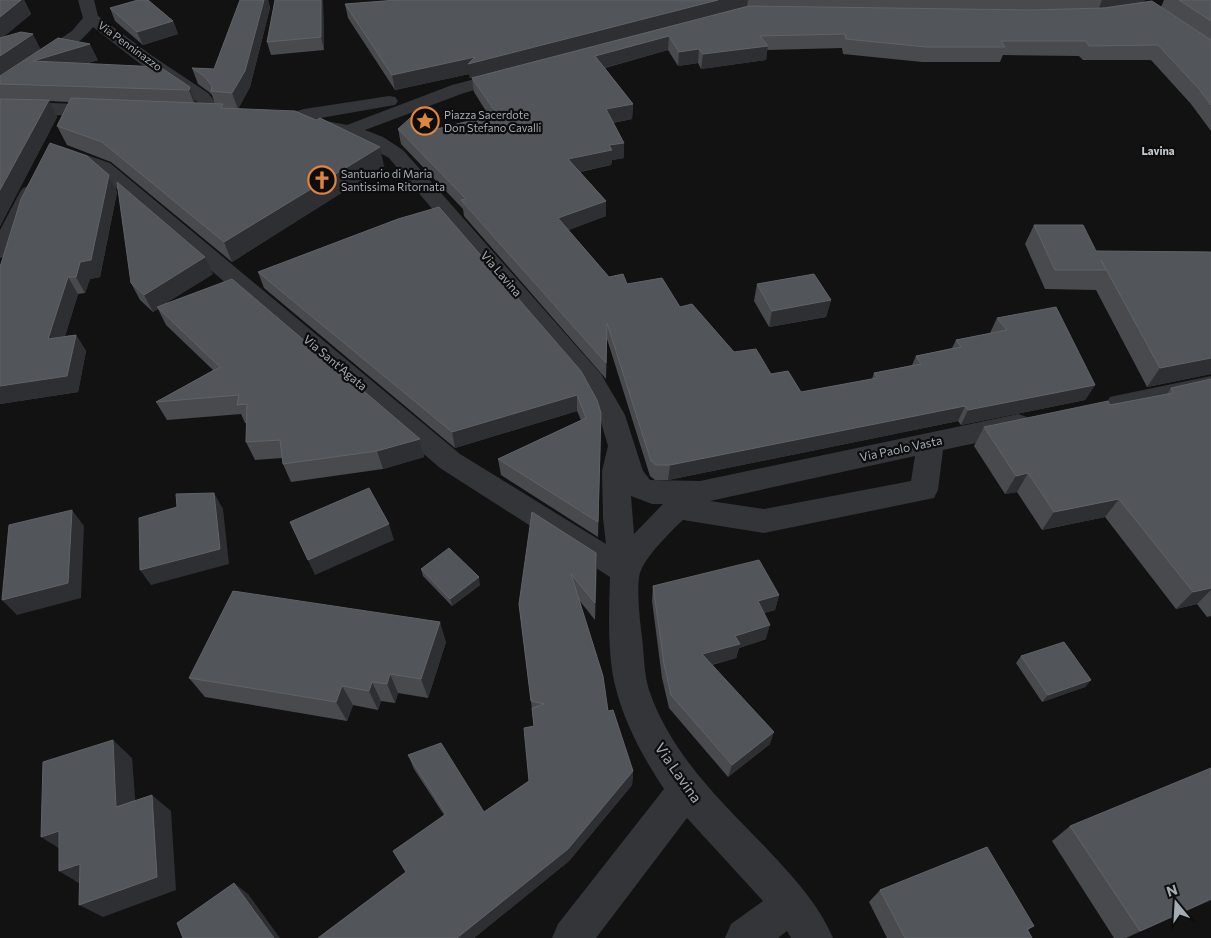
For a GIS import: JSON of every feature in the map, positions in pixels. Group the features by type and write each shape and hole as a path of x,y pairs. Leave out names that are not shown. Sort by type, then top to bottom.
{"street":[{"name":"Via Penninazzo","path":"86,0 91,18 145,58 202,96 207,103 193,115 221,116"},
{"name":"Via Penninazzo","path":"23,72 78,35 91,18"},
{"name":"Via Lavina","path":"351,131 361,125 458,89 526,70"},
{"name":"Via Lavina","path":"458,89 286,118 351,131 383,143 396,154 592,380 612,416 619,444 616,471 617,518 625,571 624,620 632,688 645,721 664,758 686,790 792,904 813,938"},
{"path":"0,107 55,143"},
{"path":"0,251 55,143 118,112"},
{"name":"Via Sant'Agata","path":"55,143 103,167 450,461 625,571"},
{"path":"1095,409 1211,385"},
{"name":"Via Paolo Vasta","path":"619,444 630,475 640,488 652,493 688,500 931,442 1037,420"},
{"path":"625,571 639,547 657,526 688,500 705,510 737,519 764,521 924,490 931,442"},
{"path":"572,938 686,790"},
{"path":"745,938 792,904"}],"building":[{"path":"0,0 21,0 0,17"},
{"path":"138,0 148,0 173,21 137,32 110,8"},
{"path":"240,0 264,0 245,71 232,93 211,91 212,86 204,76 192,68 214,69"},
{"path":"275,0 321,0 321,37 267,42"},
{"path":"397,0 718,0 468,64 475,57 392,75 345,4"},
{"path":"1179,0 1211,0 1211,21"},
{"path":"1152,1 1211,40 1211,105 1199,89 1158,45 1089,46 1086,41 1001,41 1005,47 926,47 846,39 845,34 760,36 768,46 703,54 699,49 679,52 669,36 595,56 633,104 606,109 624,143 609,145 612,150 568,159 606,201 558,218 609,277 623,274 627,284 662,278 680,307 692,304 734,352 756,349 771,374 788,371 801,392 877,378 874,373 921,364 916,356 961,347 956,340 1007,330 997,318 1056,307 1095,385 968,410 965,406 670,465 656,465 651,461 607,323 606,363 461,200 466,199 398,129 419,110 437,129 497,114 472,78 749,6 1030,10 1105,8"},
{"path":"21,32 33,34 0,56 0,38"},
{"path":"58,38 90,44 33,61 160,67 190,87 189,90 0,84 0,76"},
{"path":"71,98 223,104 221,108 295,111 316,120 320,118 380,147 224,242 102,142 57,126"},
{"path":"0,99 49,100 0,190"},
{"path":"50,143 87,156 109,175 91,260 80,262 76,277 68,277 48,339 76,335 67,376 0,386 0,267 21,199"},
{"path":"117,182 205,257 144,295 131,283"},
{"path":"439,207 581,371 597,400 601,413 598,522 498,459 586,418 577,395 452,432 258,272 398,219"},
{"path":"1034,225 1083,225 1096,251 1211,252 1211,358 1160,368 1101,260 1106,270 1055,270"},
{"path":"814,274 831,300 772,311 757,284"},
{"path":"232,279 420,439 377,451 283,464 280,440 246,442 247,404 237,405 239,395 156,402 220,367 157,307"},
{"path":"1211,379 1211,588 1193,592 1119,499 1054,512 1028,473 1016,476 984,427 1108,401 1110,405 1173,393 1171,388"},
{"path":"369,488 389,524 308,560 290,522"},
{"path":"214,493 220,549 140,570 139,518 177,507 176,494"},
{"path":"72,510 68,583 2,600 9,525"},
{"path":"532,512 596,553 595,603 571,574 603,676 608,711 613,710 633,771 568,849 457,938 318,938 406,872 393,851 446,814 408,755 441,743 484,812 529,781 524,728 534,726 532,708 544,704 531,701 519,604"},
{"path":"449,548 479,577 450,599 421,569"},
{"path":"759,560 779,595 758,601 770,625 735,636 740,644 702,654 774,732 732,765 671,695 664,664 653,586"},
{"path":"233,591 440,622 421,679 390,674 387,684 372,682 369,691 342,686 336,702 189,678"},
{"path":"1064,642 1091,680 1048,695 1021,656"},
{"path":"113,740 116,807 152,795 157,877 79,905 80,864 59,871 59,831 41,837 43,762"},
{"path":"1211,768 1211,899 1140,931 1070,826"},
{"path":"987,847 1034,926 1027,929 1032,938 905,938 880,890"},
{"path":"234,883 274,938 183,938 177,923"}],"place":[{"name":"Piazza Sacerdote Don Stefano Cavalli","path":"425,121"},
{"name":"Santuario di Maria Santissima Ritornata","path":"322,180"}],"district":[{"name":"Lavina","path":"1158,151"}]}
